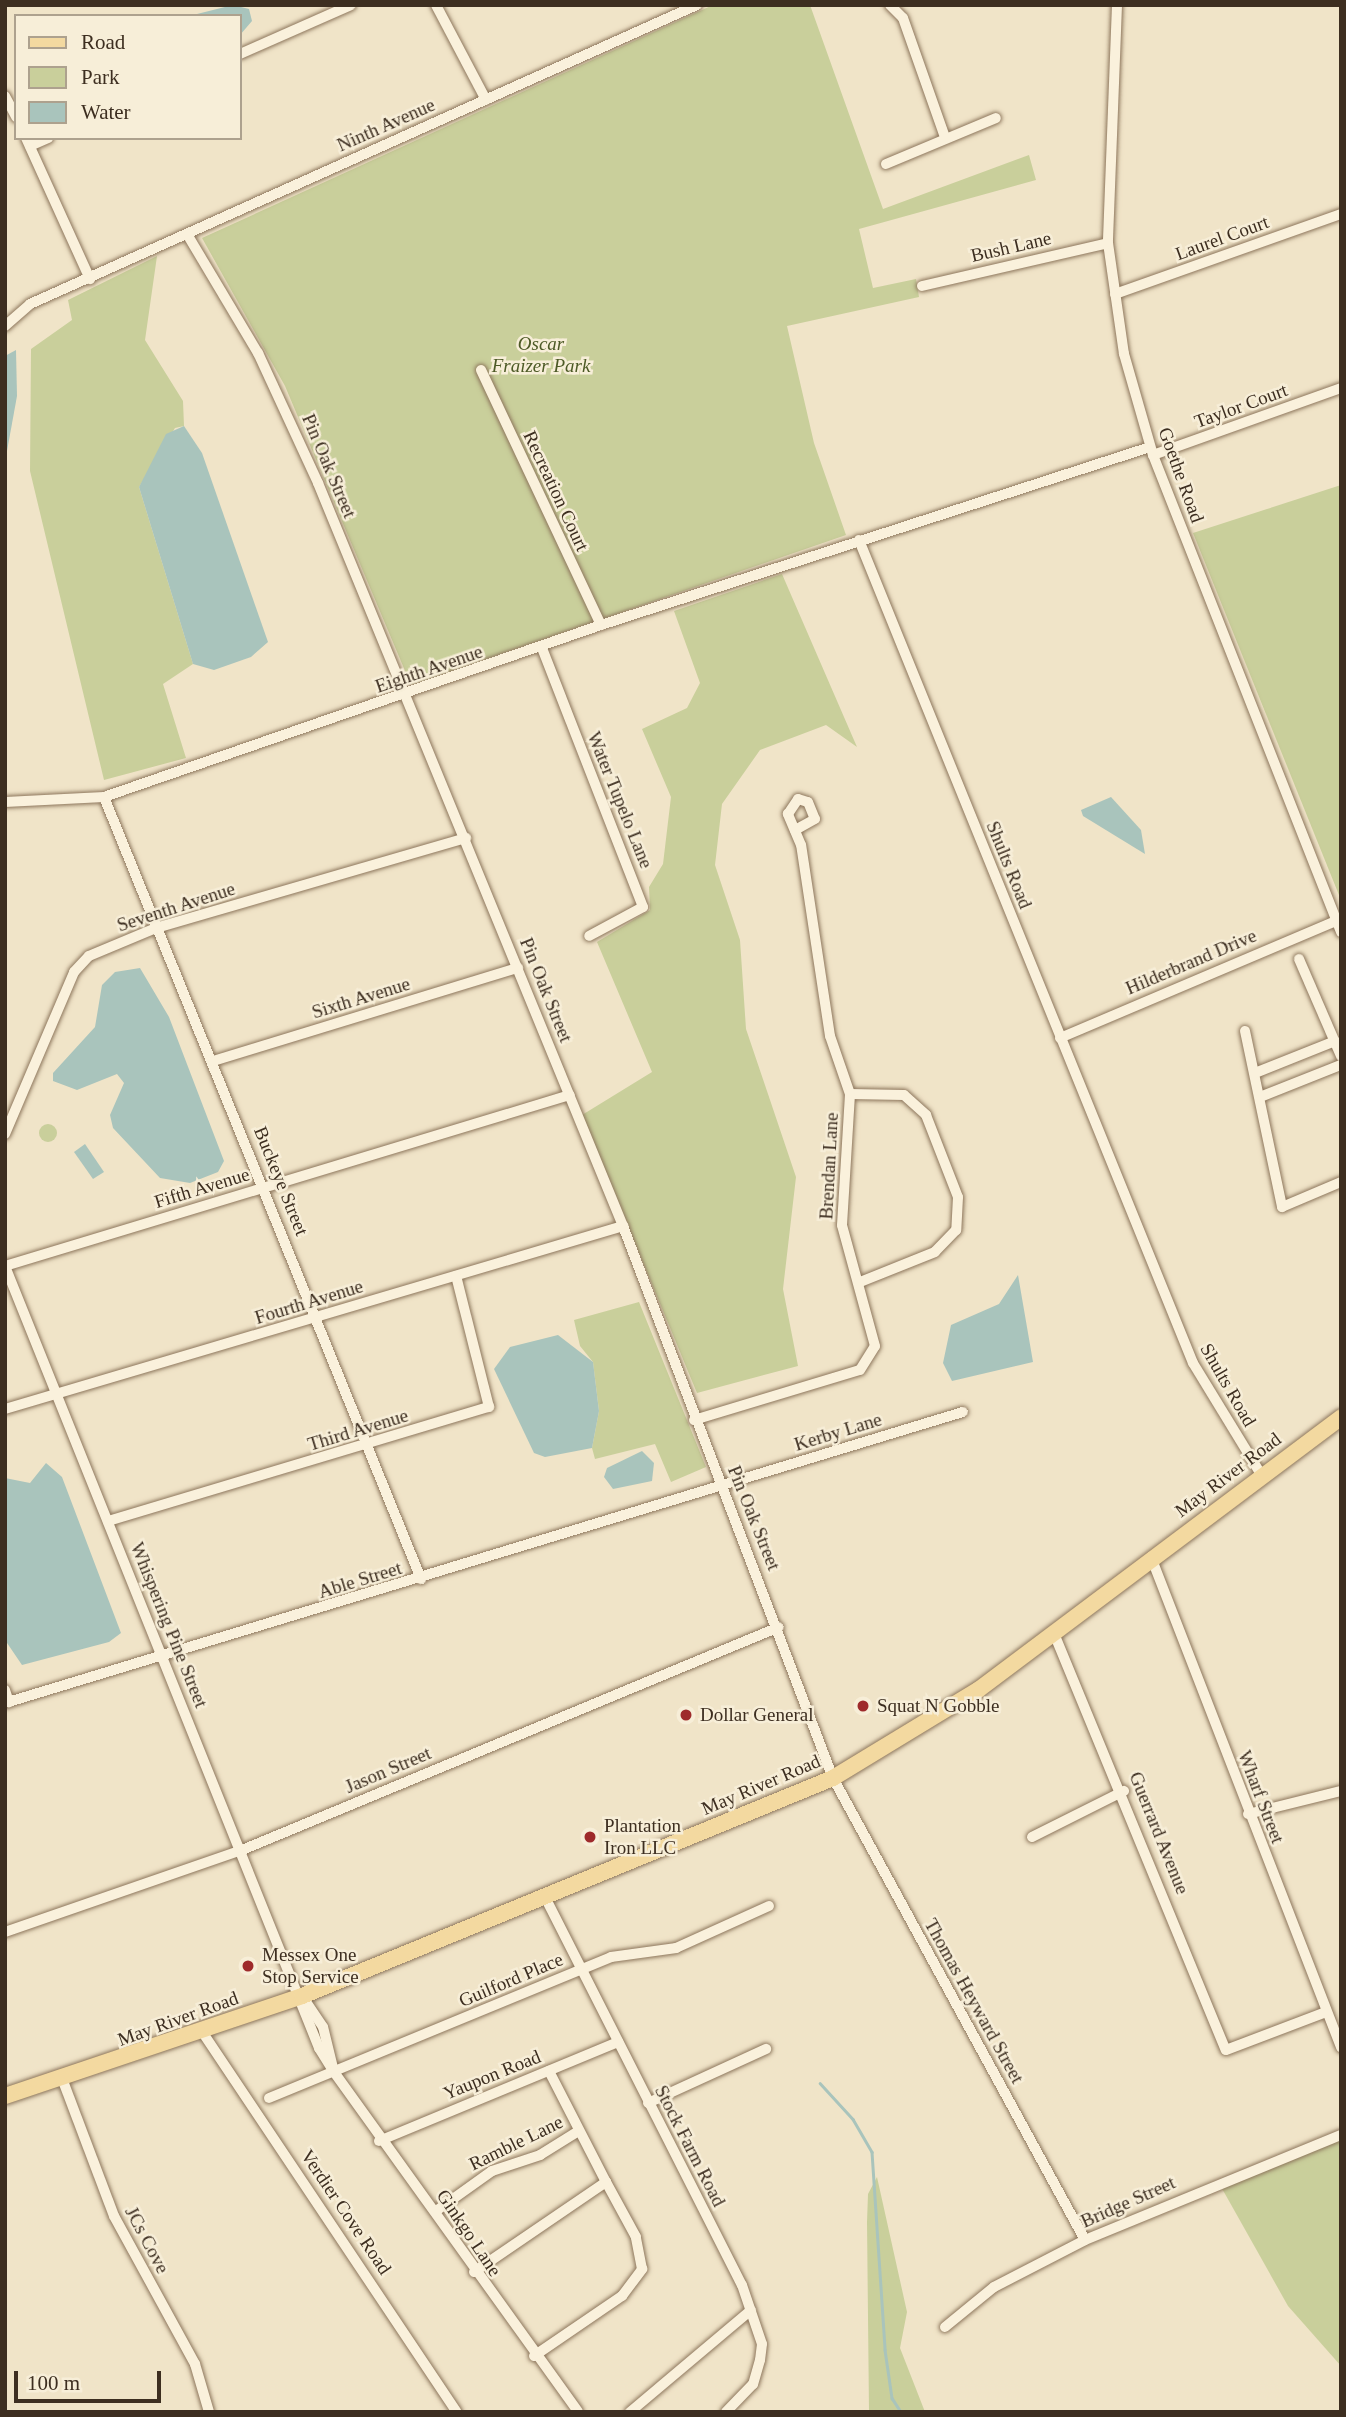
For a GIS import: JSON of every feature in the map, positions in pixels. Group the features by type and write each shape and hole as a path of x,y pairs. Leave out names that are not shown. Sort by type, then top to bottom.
{"main road":[{"name":"May River Road","path":"5,2096 63,2081 302,1996 833,1778 978,1690 1151,1557 1341,1417"}],"street":[{"path":"242,53 351,5"},
{"path":"436,5 486,100"},
{"name":"Ninth Avenue","path":"5,326 30,304 697,5"},
{"path":"890,5 903,18 944,137"},
{"name":"Goethe Road","path":"1117,5 1108,243 1115,294 1151,451 1341,932"},
{"path":"5,96 14,113"},
{"path":"886,164 944,137 996,118"},
{"path":"28,142 90,279"},
{"name":"Laurel Court","path":"1115,294 1341,214"},
{"name":"Pin Oak Street","path":"187,234 281,399 466,838 623,1226 694,1420 723,1485 779,1627 833,1778"},
{"name":"Bush Lane","path":"922,286 1108,243"},
{"name":"Recreation Court","path":"481,370 601,625"},
{"name":"Taylor Court","path":"1151,451 1341,388"},
{"path":"859,540 1151,451"},
{"name":"Eighth Avenue","path":"5,802 104,797 404,696 601,625 859,540"},
{"name":"Shults Road","path":"859,540 1193,1363 1262,1476"},
{"name":"Water Tupelo Lane","path":"542,648 643,907 589,936"},
{"name":"Buckeye Street","path":"104,797 265,1188 421,1579"},
{"name":"Brendan Lane","path":"694,1420 860,1370 875,1346 860,1282 842,1225 850,1094 824,1009 795,830"},
{"name":"Seventh Avenue","path":"5,1134 74,972 89,956 156,928 466,838"},
{"name":"Hilderbrand Drive","path":"1060,1038 1336,921"},
{"path":"1255,1073 1339,1050 1299,958"},
{"name":"Sixth Avenue","path":"213,1061 518,968"},
{"path":"1245,1031 1282,1207 1341,1182"},
{"path":"1260,1097 1341,1065"},
{"path":"850,1094 904,1095 926,1115 958,1197 956,1230 935,1252 860,1282"},
{"name":"Fifth Avenue","path":"5,1266 570,1095"},
{"name":"Fourth Avenue","path":"5,1409 623,1226"},
{"name":"Whispering Pine Street","path":"5,1266 302,1996"},
{"name":"Third Avenue","path":"108,1521 368,1446 489,1407 456,1276"},
{"name":"Kerby Lane","path":"723,1485 963,1412"},
{"name":"Able Street","path":"7,1702 163,1658 723,1485"},
{"name":"Wharf Street","path":"1151,1557 1248,1814 1341,2047"},
{"name":"Jason Street","path":"5,1932 242,1850 779,1627"},
{"name":"Guerrard Avenue","path":"1053,1631 1124,1791 1226,2050 1326,2012"},
{"path":"5,1690 7,1702"},
{"name":"Thomas Heyward Street","path":"833,1778 1085,2240"},
{"path":"1032,1837 1124,1791"},
{"path":"1248,1814 1341,1791"},
{"name":"Stock Farm Road","path":"545,1897 751,2310 760,2360 753,2384 726,2412"},
{"name":"Guilford Place","path":"269,2098 611,1957 676,1948 769,1906"},
{"name":"Ginkgo Lane","path":"302,1996 334,2073 379,2141 436,2211 474,2272 578,2412"},
{"name":"Verdier Cove Road","path":"203,2033 457,2412"},
{"name":"Yaupon Road","path":"379,2141 618,2042"},
{"path":"648,2103 766,2049"},
{"path":"534,2356 622,2296 642,2269 636,2236 577,2132 549,2071"},
{"name":"JCs Cove","path":"63,2081 114,2217 195,2364 209,2412"},
{"name":"Ramble Lane","path":"436,2211 492,2171 540,2155 577,2132"},
{"name":"Bridge Street","path":"945,2327 994,2287 1085,2240 1341,2135"},
{"path":"474,2272 606,2182"},
{"path":"630,2412 751,2310"}],"green space":[{"name":"Oscar Fraizer Park","path":"713,5 810,5 883,209 1029,155 1036,180 859,229 873,288 916,279 919,297 787,326 814,443 846,535 411,685 285,386 202,238"},
{"path":"157,256 145,340 183,401 184,426 175,428 139,487 193,664 163,684 186,758 104,780 30,471 31,349 72,320 68,300"},
{"path":"1341,485 1341,900 1193,533"},
{"path":"782,574 857,747 826,725 760,750 722,804 715,865 740,940 746,1029 796,1177 783,1289 798,1366 697,1393 582,1115 652,1072 597,942 650,910 649,887 663,864 671,797 642,729 687,708 700,683 674,611"},
{"path":"48,1124 54,1127 57,1133 54,1139 48,1142 42,1139 39,1133 42,1127"},
{"path":"639,1302 706,1467 671,1482 655,1444 595,1459 592,1448 599,1411 593,1362 580,1346 574,1320"},
{"path":"1341,2139 1341,2366 1288,2306 1220,2185"},
{"path":"877,2177 907,2312 900,2348 925,2412 869,2412 867,2222 868,2194"}],"water":[{"path":"233,5 249,9 252,21 242,33 242,14 197,14"},
{"path":"16,350 17,396 5,462 5,356"},
{"path":"184,426 202,453 268,642 251,657 214,670 193,664 139,487 166,434"},
{"path":"1111,797 1141,830 1145,854 1083,816 1081,810"},
{"path":"140,968 169,1017 224,1161 218,1172 190,1183 160,1178 113,1128 110,1115 124,1083 117,1074 77,1090 53,1081 53,1073 95,1027 102,985 115,972"},
{"path":"85,1144 104,1172 93,1179 74,1152"},
{"path":"1018,1275 1033,1362 952,1381 943,1363 951,1325 999,1304"},
{"path":"558,1335 593,1362 599,1411 592,1448 545,1457 534,1453 494,1369 510,1347"},
{"path":"642,1451 654,1463 652,1481 613,1489 604,1477 607,1468"},
{"path":"46,1463 62,1477 121,1633 109,1642 22,1665 5,1640 5,1478 30,1483"}],"waterway":[{"path":"820,2083 853,2119 872,2152 885,2350 892,2398 901,2412"}],"place":[{"name":"Squat N Gobble","path":"863,1706"},
{"name":"Dollar General","path":"686,1715"},
{"name":"Plantation Iron LLC","path":"590,1837"},
{"name":"Messex One Stop Service","path":"248,1966"}]}
